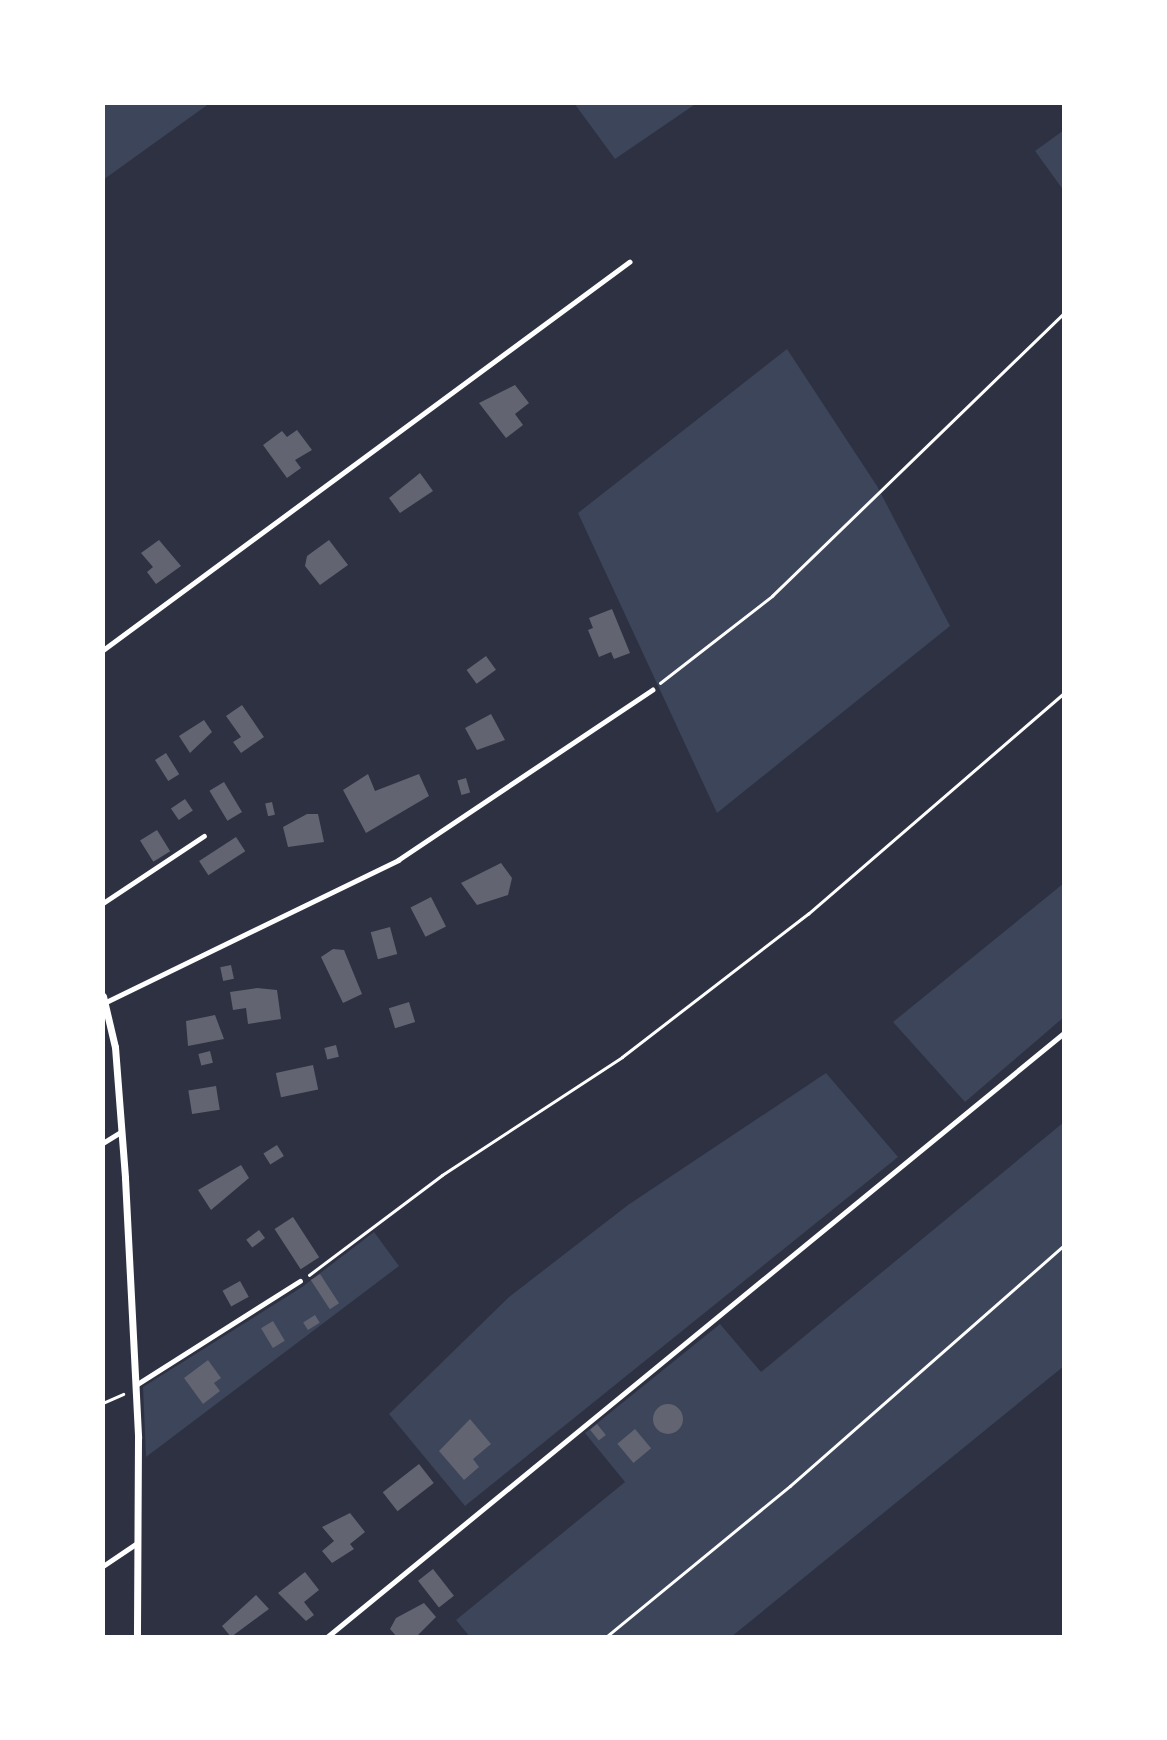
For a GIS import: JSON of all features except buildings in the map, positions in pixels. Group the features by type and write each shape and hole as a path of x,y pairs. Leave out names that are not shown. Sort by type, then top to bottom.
{"street":[{"path":"104,1001 122,1131 140,1542 137,1637"}],"lane":[{"path":"103,650 629,262"},
{"path":"104,1001 398,860 652,690"},
{"path":"103,903 204,836"},
{"path":"327,1637 1064,1033"},
{"path":"103,1143 122,1131"},
{"path":"135,1387 300,1281"},
{"path":"103,1566 140,1542"}],"path":[{"path":"652,690 772,596 1064,313"},
{"path":"300,1281 442,1175 622,1057 808,914 1064,693"},
{"path":"606,1637 790,1486 1064,1245"},
{"path":"103,1402 135,1387"}],"shaded area":[{"path":"103,103 210,103 103,180"},
{"path":"574,103 697,103 615,159"},
{"path":"1064,130 1064,191 1035,151"},
{"path":"787,349 877,486 950,626 717,813 578,513"},
{"path":"1064,883 1064,1017 965,1102 893,1022"},
{"path":"826,1073 898,1157 465,1506 389,1414 509,1297 628,1205"},
{"path":"1064,1122 1064,1366 731,1637 470,1637 456,1620 625,1482 585,1433 720,1324 761,1372"},
{"path":"374,1232 399,1266 146,1457 143,1387 302,1287"}]}
